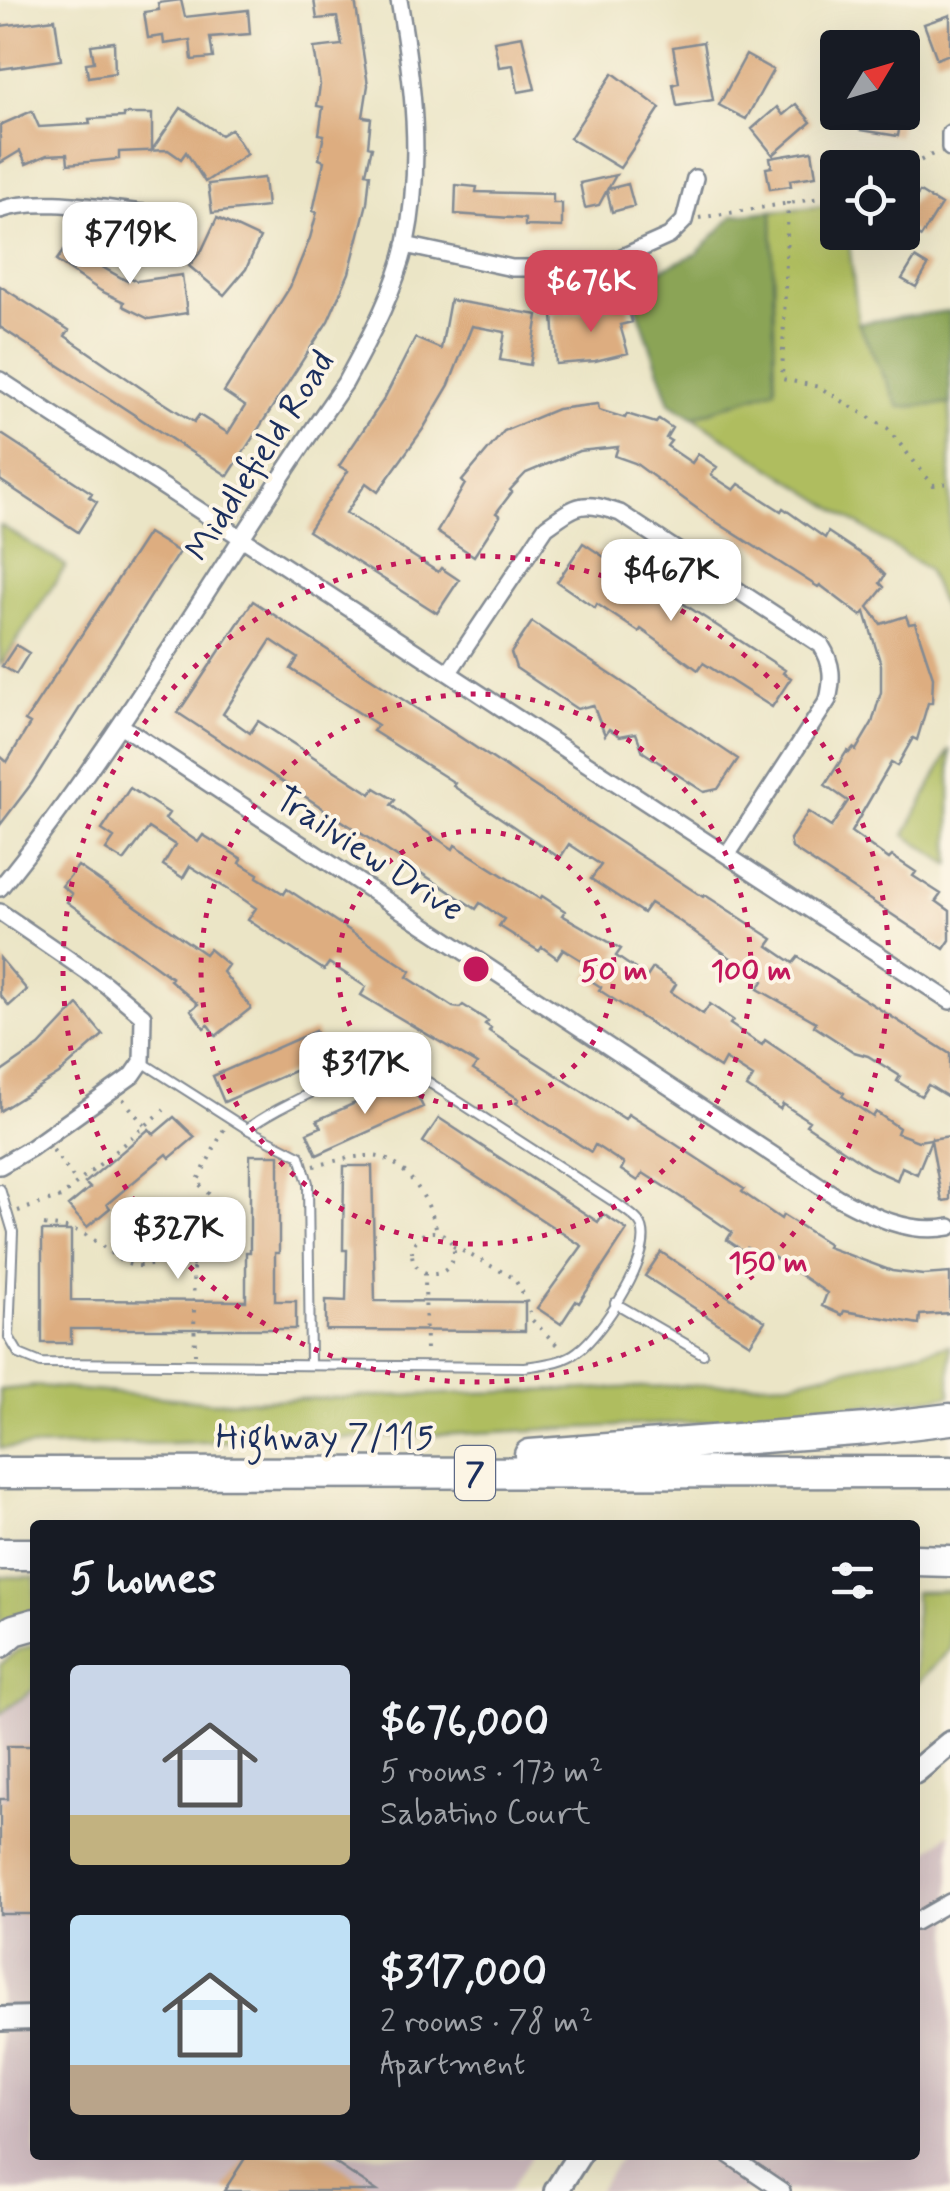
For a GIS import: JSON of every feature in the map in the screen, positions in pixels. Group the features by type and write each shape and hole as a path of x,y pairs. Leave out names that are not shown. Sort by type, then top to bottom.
{"highway":[{"path":"207,1473 310,1458 500,1457 867,1429 950,1418"},
{"name":"Highway 7/115","path":"0,1473 950,1472"},
{"path":"0,1554 30,1554"},
{"path":"920,1560 950,1561"},
{"path":"0,1642 14,1630 30,1625"}],"street":[{"name":"Middlefield Road","path":"0,888 56,819 120,725 352,370 375,328 406,245 414,172 415,94 400,0"},
{"path":"406,245 512,268 611,262 668,236 684,220 695,178"},
{"path":"0,210 12,206 64,206 145,213"},
{"path":"0,380 950,1002"},
{"path":"449,672 546,527 569,510 592,503 620,513 821,645 829,658 832,681 828,700 728,854"},
{"name":"Trailview Drive","path":"120,725 837,1197 881,1220 932,1230 950,1227"},
{"path":"0,912 106,984 144,1016 142,1062 133,1074 0,1166"},
{"path":"920,1768 950,1743"},
{"path":"920,1919 950,1902"},
{"path":"0,2019 30,2018"},
{"path":"556,2191 576,2160"},
{"path":"751,2160 782,2191"}],"lane":[{"path":"142,1062 230,1119 300,1156 308,1183 310,1364"},
{"path":"0,1189 14,1232 9,1336 19,1354 41,1363 526,1367 556,1362 589,1341 633,1278 643,1254 641,1223 402,1064 380,1065 268,1113 247,1129"},
{"path":"615,1303 703,1354"}],"path":[{"path":"920,160 950,142"},
{"path":"684,220 820,198"},
{"path":"788,202 782,379 818,387 887,428 934,485 950,483"},
{"path":"114,1088 145,1126"},
{"path":"10,1213 61,1197 164,1110"},
{"path":"199,1224 210,1208 210,1195 197,1182 230,1119"},
{"path":"44,1138 77,1182"},
{"path":"304,1168 375,1156 391,1161 417,1187 433,1214 437,1231"},
{"path":"173,1258 172,1233 182,1224 199,1224"},
{"path":"173,1258 193,1266 210,1255 212,1241 199,1224"},
{"path":"44,1225 79,1232 132,1266 145,1268 173,1258"},
{"path":"453,1246 454,1258 447,1270 437,1274 417,1268 412,1258 412,1247 419,1237 437,1231 453,1246 514,1278 532,1320 569,1356"},
{"path":"193,1266 195,1363"},
{"path":"425,1272 427,1365"}],"shaded area":[{"path":"30,1692 30,2160 529,2160 509,2191 0,2191 0,1714"},
{"path":"950,1833 950,2191 597,2191 619,2160 920,2160 920,1858"}],"green space":[{"path":"820,207 820,250 850,250 858,323 899,407 950,404 950,625 927,569 693,417 775,389 772,211"},
{"path":"772,211 775,389 693,417 670,403 629,284 696,254 734,215"},
{"path":"950,311 950,404 899,407 858,323"},
{"path":"0,525 66,566 0,666"},
{"path":"950,749 950,865 905,835"},
{"path":"950,1345 950,1396 720,1421 414,1436 0,1448 0,1390 38,1386 214,1402 790,1382"},
{"path":"0,1577 30,1577 30,1613 0,1629"},
{"path":"950,1591 950,1649 920,1681 920,1592"},
{"path":"30,1646 30,1692 0,1714 0,1665 16,1651"}],"building":[{"path":"181,0 185,17 248,10 250,34 210,37 213,58 192,60 190,40 164,44 163,36 148,38 144,12 159,10 158,3"},
{"path":"314,0 355,0 368,85 363,117 371,118 367,203 349,273 328,321 228,476 0,327 0,286 69,330 65,336 147,392 194,422 199,415 228,433 245,406 224,392 290,287 317,212 313,211 324,161 319,159 324,135 319,134 323,107 317,106 320,85 314,48 342,45 337,17 317,19"},
{"path":"950,15 950,54 937,59 924,24"},
{"path":"55,19 61,60 0,69 0,26"},
{"path":"522,36 535,89 518,92 513,65 499,67 494,41"},
{"path":"114,42 115,73 88,77 86,63 94,62 91,45"},
{"path":"703,42 713,100 677,106 673,84 679,83 673,47"},
{"path":"746,55 773,70 746,119 719,105"},
{"path":"613,73 660,108 620,168 570,138"},
{"path":"796,104 811,122 773,155 752,129 777,107 783,115"},
{"path":"181,108 221,135 231,129 247,154 205,182 186,152 181,159 168,150 119,152 119,159 68,164 67,154 47,155 26,164 20,151 0,163 0,125 32,111 39,127 90,124 89,119 124,114 152,114 152,150"},
{"path":"861,130 899,130 898,136"},
{"path":"812,151 816,176 790,180 791,186 770,189 766,168 772,167 770,158"},
{"path":"616,175 608,189 628,184 634,206 612,212 607,190 599,205 585,208 580,183"},
{"path":"264,178 267,207 212,213 208,184"},
{"path":"456,185 477,187 476,192 553,194 553,203 562,203 562,227 525,226 525,219 455,214"},
{"path":"920,192 941,205 920,236"},
{"path":"217,218 260,238 246,269 224,295 189,266 202,250"},
{"path":"66,247 75,253 79,248 127,281 129,277 137,281 182,275 187,313 149,319 123,306 124,302 56,261"},
{"path":"915,258 928,266 916,287 902,279"},
{"path":"450,300 538,315 530,365 500,360 505,332 472,326 449,385 423,429 378,492 366,483 346,513 438,572 441,568 459,580 437,613 308,531 348,471 339,466 384,399 415,338 441,349"},
{"path":"627,302 632,322 620,325 628,353 556,364 553,314 603,311 602,308"},
{"path":"598,404 599,410 625,418 627,414 656,423 659,419 672,428 666,438 671,441 667,446 692,463 698,454 717,467 711,475 734,490 739,484 781,511 783,508 825,538 828,532 885,575 880,583 884,587 868,607 881,624 906,616 909,624 915,623 933,677 932,703 928,703 917,740 913,738 897,766 891,763 851,832 889,859 892,856 916,872 913,876 941,894 936,901 950,911 950,940 944,949 792,848 790,839 808,812 831,827 848,801 825,785 847,751 856,750 872,723 881,692 881,665 865,612 861,616 820,585 710,518 635,463 615,456 618,447 579,451 526,473 510,490 496,513 500,516 474,556 437,532 465,484 462,481 504,431 557,409"},
{"path":"0,433 92,493 89,497 97,502 78,532 0,480"},
{"path":"148,533 179,552 32,783 0,825 0,756 7,762 30,724 25,721"},
{"path":"583,543 785,670 783,673 791,678 772,707 703,663 698,670 641,629 639,632 597,604 595,608 557,582"},
{"path":"253,601 773,939 768,946 793,963 798,957 950,1054 950,1098 928,1085 921,1096 897,1081 900,1076 854,1052 814,1026 816,1022 758,989 763,981 678,920 650,903 643,913 591,879 601,865 569,844 560,858 453,786 455,783 373,731 378,725 291,669 298,658 271,640 223,714 250,733 258,721 371,794 375,788 395,800 391,805 418,826 540,899 542,896 565,911 562,915 621,949 616,956 647,977 653,968 676,984 671,992 703,1014 710,1004 733,1020 730,1024 743,1033 762,1045 765,1040 873,1117 876,1112 899,1128 897,1133 918,1141 950,1136 950,1200 942,1201 931,1140 917,1174 902,1167 897,1180 870,1168 806,1125 809,1121 783,1104 780,1109 747,1087 753,1077 725,1059 720,1068 599,990 601,987 587,978 594,968 563,949 557,958 542,947 539,951 499,926 504,919 480,903 476,909 178,713"},
{"path":"532,622 738,759 718,789 704,792 643,752 636,733 620,736 609,729 605,735 593,705 577,709 516,668 511,653"},
{"path":"16,645 29,653 16,674 2,666"},
{"path":"130,788 169,813 165,819 198,842 203,835 242,859 240,863 257,877 284,894 287,889 411,971 407,977 453,1007 463,1005 488,1021 485,1024 491,1028 489,1031 516,1049 625,1119 628,1114 666,1138 744,1189 742,1192 781,1219 783,1215 829,1244 827,1247 892,1271 950,1273 950,1313 920,1315 919,1324 844,1311 842,1315 822,1306 827,1293 772,1256 768,1262 747,1248 745,1252 727,1240 732,1232 685,1200 643,1173 638,1181 621,1170 624,1164 595,1145 591,1152 473,1070 477,1064 361,995 366,987 329,963 324,970 248,920 256,908 237,895 190,866 183,878 163,865 175,845 149,828 124,861 106,850 114,838 102,830"},
{"path":"78,866 205,954 209,949 228,965 223,972 251,1008 216,1036 208,1025 204,1028 191,1010 198,1004 172,978 67,902 72,894 62,886"},
{"path":"0,958 27,990 9,1006 0,995"},
{"path":"78,1005 103,1035 59,1074 0,1111 0,1073 39,1046"},
{"path":"315,1031 326,1057 224,1102 213,1076"},
{"path":"409,1079 423,1107 317,1155 307,1133 321,1127 317,1120"},
{"path":"174,1117 195,1137 170,1158 167,1154 107,1204 110,1208 87,1227 68,1206 90,1188 85,1183 149,1129 154,1134"},
{"path":"439,1118 598,1222 603,1214 627,1230 561,1324 537,1308 582,1246 423,1142"},
{"path":"250,1155 279,1155 275,1301 296,1301 296,1329 71,1329 71,1343 42,1343 42,1231 71,1231 71,1300 246,1301"},
{"path":"344,1166 372,1166 375,1301 525,1302 525,1331 326,1330 326,1300 346,1301"},
{"path":"661,1252 765,1321 750,1344 645,1276"},
{"path":"7,1746 30,1746 30,1914 0,1914 0,1799 8,1799"},
{"path":"244,2160 330,2160 377,2191 224,2191"}]}
